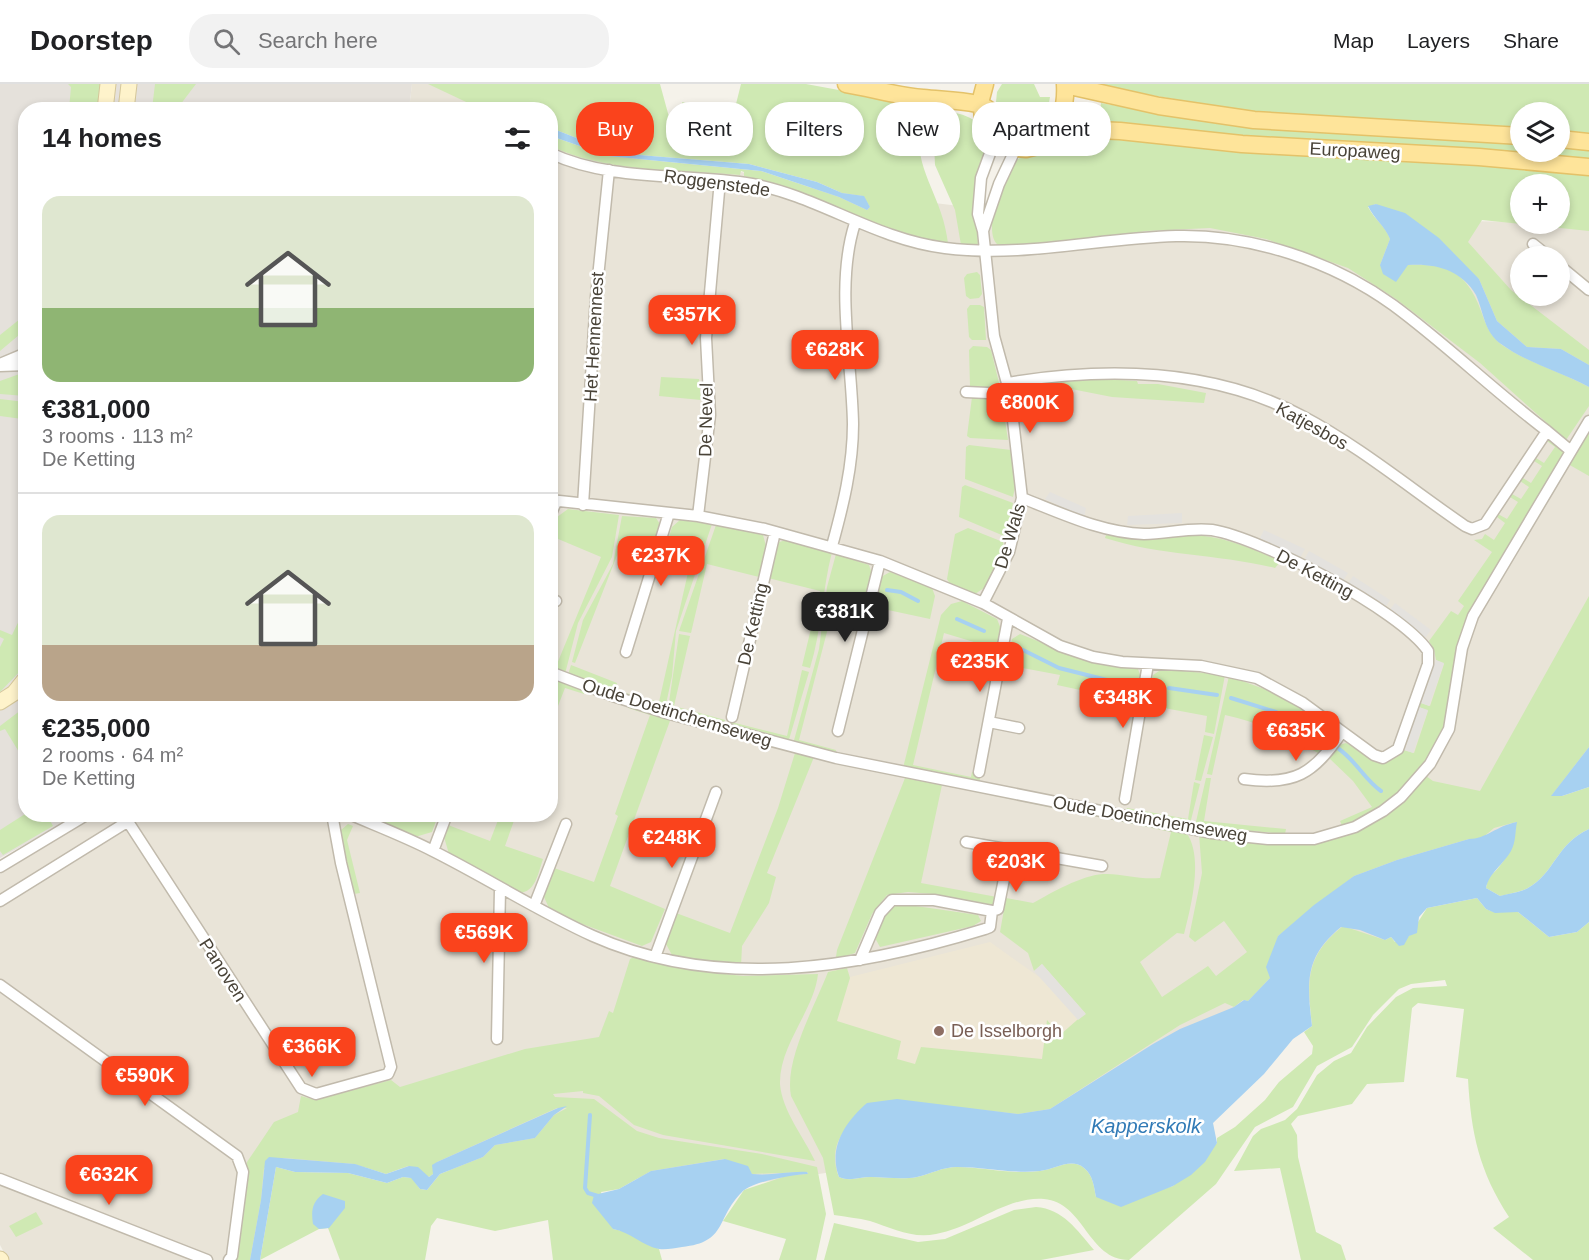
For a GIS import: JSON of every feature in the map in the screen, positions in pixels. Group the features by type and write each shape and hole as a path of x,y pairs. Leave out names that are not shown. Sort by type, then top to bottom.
{"main road":[{"path":"106,102 108,84"},
{"path":"127,102 129,84"},
{"path":"846,84 942,102 972,111"},
{"path":"983,102 985,84"},
{"path":"1062,86 1065,102"},
{"name":"Europaweg","path":"1062,86 1116,95 1123,99 1254,120 1510,135"},
{"name":"Europaweg","path":"1111,131 1242,144 1479,157 1589,167"},
{"path":"1570,141 1589,142"},
{"path":"0,702 18,688"}],"street":[{"name":"De Wals","path":"983,603 1009,552 1022,498 1008,389 994,336 983,231 978,214 981,178 989,156"},
{"name":"De Wals","path":"983,231 999,184 1013,156"},
{"name":"Roggenstede","path":"558,157 609,170 754,184 787,194 855,223 918,243 985,252"},
{"name":"Het Hennennest","path":"583,505 597,287 609,170"},
{"name":"De Nevel","path":"698,516 710,415 706,338 720,180"},
{"path":"832,546 851,462 853,423 847,346 847,298 849,242 855,223"},
{"path":"985,252 1034,250 1135,238 1179,236 1257,244 1289,253 1325,267 1392,304 1571,451"},
{"path":"1570,274 1589,290"},
{"path":"0,365 18,357"},
{"path":"0,365 18,365"},
{"name":"Katjesbos","path":"1008,389 1062,374 1115,372 1165,376 1261,399 1300,415 1327,431 1464,526 1472,528 1485,524 1547,431"},
{"path":"966,393 1008,389"},
{"name":"Oude Doetinchemseweg","path":"558,675 666,713 836,758 1211,833 1314,839 1355,826 1383,811 1401,797 1430,764 1449,729 1462,648 1473,616 1589,421"},
{"name":"De Ketting","path":"558,502 698,516 832,546 880,561 983,603 1060,646 1092,657 1148,664 1201,666 1257,678 1303,703 1374,755 1383,758 1398,749 1430,658 1424,645 1400,625 1347,589 1293,560 1241,537 1211,530 1183,529 1145,534 1112,530 1022,498"},
{"path":"626,652 669,513"},
{"name":"De Ketting","path":"732,717 775,532"},
{"path":"838,731 880,561"},
{"path":"979,771 1008,619"},
{"path":"1125,799 1148,664"},
{"path":"989,722 1019,728"},
{"path":"1244,779 1280,782 1306,773 1328,753 1342,732"},
{"path":"655,957 716,792"},
{"path":"0,867 75,822"},
{"name":"Panoven","path":"0,901 119,822"},
{"name":"Panoven","path":"128,822 301,1088 316,1094 388,1074 391,1067 341,863 333,822"},
{"path":"367,822 433,851 500,889 595,937 655,957 703,968 737,971 786,970 860,960 985,929 990,927 992,911"},
{"path":"433,851 444,822"},
{"path":"534,906 566,824"},
{"path":"966,842 1102,866"},
{"path":"860,960 880,913 892,900 934,900 992,911 998,909 1010,849"},
{"path":"497,1039 500,889"},
{"path":"0,985 237,1156 243,1172 232,1256 229,1260"},
{"path":"0,1179 207,1260"}],"shaded area":[{"path":"0,84 412,84 410,102 18,102 18,822 65,822 0,858"},
{"path":"412,84 429,84 471,102 410,102"},
{"path":"558,139 576,147 576,156 614,156 737,171 809,188 1027,214 1510,222 1510,234 1570,234 1570,223 1589,223 1589,771 1199,1094 1004,1147 757,1183 271,1163 252,1260 8,1260 0,1245 0,874 85,822 558,822"},
{"path":"1050,492 1086,508 1084,517 1045,499"},
{"path":"1182,513 1182,523 1127,525 1128,516"},
{"path":"1264,530 1305,549 1300,558 1260,538"},
{"path":"1309,551 1348,573 1343,581 1304,560"},
{"path":"1353,576 1390,600 1385,608 1348,584"},
{"path":"1395,603 1431,630 1425,638 1389,611"},
{"path":"1436,660 1444,663 1429,706 1421,703"},
{"path":"1419,707 1428,710 1413,753 1405,750"},
{"name":"De Isselborgh","path":"990,942 1090,1013 1083,1089 794,1059 831,970 847,968 850,977"},
{"path":"1042,964 1086,1014 1078,1020 1034,971"}],"green space":[{"path":"68,84 102,84 98,102 70,102 71,87"},
{"path":"155,84 196,84 182,102 153,102"},
{"path":"428,84 660,84 666,106 666,156 753,156 753,102 736,102 741,84 806,84 904,102 876,102 876,156 921,156 945,225 948,243 896,230 796,191 744,176 744,172 741,171 740,175 642,168 595,161 572,155 558,149 558,138 576,145 576,156 608,156 761,171 839,197 867,210 870,207 863,196 842,193 817,182 749,164 652,156 654,156 654,102 576,102 576,138 558,131 558,102 466,102"},
{"path":"1002,84 1034,84 1040,97 1050,97 1049,102 996,102 997,92"},
{"path":"1088,84 1589,84 1589,135 1570,133 1570,102 1510,102 1510,127 1242,111"},
{"path":"1111,105 1192,119 1510,142 1510,154 1275,139 1196,133 1111,122"},
{"path":"960,114 972,119 972,156 985,156 974,191 978,245 961,245 955,210 935,165 935,156 960,156"},
{"path":"1111,139 1246,152 1499,167 1589,175 1589,231 1570,229 1570,174 1510,174 1510,223 1482,220 1468,242 1510,289 1510,306 1532,306 1589,350 1589,365 1561,349 1527,347 1497,321 1479,279 1376,204 1368,207 1390,239 1380,265 1428,265 1453,272 1464,280 1473,293 1489,330 1498,342 1523,357 1589,387 1589,406 1566,440 1480,363 1396,299 1348,268 1266,239 1210,228 1146,231 1074,243 998,245 993,238 993,215 1006,176 1022,156 1111,156"},
{"path":"1570,147 1589,149 1589,159 1570,158"},
{"path":"977,272 980,275 982,294 979,298 970,299 966,296 964,278 967,274"},
{"path":"970,305 984,307 986,340 972,340 969,337 967,309"},
{"path":"18,321 18,336 0,351 0,335"},
{"path":"973,346 987,347 991,350 1000,387 997,390 973,389 970,386 969,350"},
{"path":"18,375 18,395 0,394 0,381"},
{"path":"661,377 699,379 701,400 659,396"},
{"path":"1100,379 1137,381 1138,384 1158,384 1206,393 1204,403 1112,397 1051,385 1051,382"},
{"path":"972,397 1002,400 1008,440 967,436"},
{"path":"0,399 18,401 18,418 0,416"},
{"path":"1589,430 1589,476 1568,464"},
{"path":"1548,438 1565,450 1565,454 1470,616 1450,712 1439,742 1410,784 1373,813 1343,828 1340,821 1372,807 1353,781 1329,758 1339,745 1346,743 1382,762 1397,757 1403,750 1414,753 1428,711 1419,707 1421,703 1430,706 1444,664 1436,660 1429,641 1451,611 1458,615 1464,606 1458,601 1492,552 1474,540 1482,539 1485,534 1494,540 1505,523 1497,517 1498,514 1507,519 1518,502 1510,497 1512,494 1521,499 1529,487 1520,481 1523,478 1531,483 1542,466 1534,461 1536,458 1544,463 1555,447 1547,441"},
{"path":"969,445 1011,450 1015,487 1013,497 965,479 966,447"},
{"path":"965,485 1013,503 1007,535 1004,536 959,517 962,487"},
{"path":"568,509 619,515 612,557 578,623 565,674 558,670 558,662 601,557 558,539 558,516"},
{"path":"622,516 656,518 660,524 654,550 623,540 575,663 572,662 583,620 613,564"},
{"path":"680,520 712,524 676,631 672,676 665,709 568,675 571,665 617,683 615,690 659,702 691,559 664,553 672,527"},
{"path":"716,525 763,535 766,546 759,577 707,564 691,633 679,631"},
{"path":"968,528 1003,542 1004,546 987,586 975,594 950,584 947,579 955,534"},
{"path":"1106,535 1136,537 1199,535 1235,543 1281,561 1275,568 1126,544 1105,538"},
{"path":"788,539 832,552 810,668 802,666 820,591 768,578 777,543"},
{"path":"836,554 869,565 872,574 865,604 836,597 799,740 836,750 835,755 793,744 819,649 827,587"},
{"path":"890,572 932,588 935,596 930,619 874,607 881,577"},
{"path":"1589,596 1589,747 1552,795 1562,796 1589,787 1589,829 1569,842 1537,882 1518,892 1500,896 1486,888 1488,878 1500,866 1508,853 1514,838 1516,822 1494,828 1481,839 1469,839 1397,860 1354,876 1278,936 1270,978 1248,1001 1243,1000 1234,1007 1225,1003 1180,1025 1050,1109 1018,1114 973,1109 846,1129 835,1152 835,1164 839,1177 847,1179 911,1178 957,1167 1030,1172 1074,1164 1084,1168 1089,1174 1096,1197 1147,1194 1173,1186 1217,1143 1217,1138 1235,1127 1265,1100 1279,1082 1312,1054 1313,1046 1304,1032 1312,1026 1309,996 1311,970 1321,948 1331,937 1343,926 1385,940 1391,937 1395,942 1409,936 1427,908 1477,898 1486,909 1494,912 1518,912 1549,937 1577,932 1589,922 1589,1260 1533,1260 1493,1228 1509,1217 1490,1184 1478,1151 1471,1117 1468,1079 1456,1077 1464,1009 1418,1003 1412,1008 1404,1082 1367,1084 1352,1104 1298,1116 1291,1124 1297,1135 1298,1157 1316,1232 1341,1245 1346,1260 1301,1260 1280,1168 1234,1171 1253,1136 1261,1129 1285,1120 1297,1109 1317,1075 1334,1061 1351,1053 1367,1027 1396,997 1413,988 1447,986 1445,980 1411,984 1399,989 1373,1015 1352,1047 1317,1066 1293,1107 1255,1127 1216,1184 1129,1260 1115,1258 1104,1251 1068,1210 1057,1202 1044,1199 1016,1202 950,1231 927,1235 910,1234 870,1221 834,1215 823,1158 791,1096 790,1082 796,1050 828,972 847,968 850,978 837,1021 901,1041 897,1059 915,1064 921,1047 1042,1059 1047,1020 1060,1035 1085,1013 1042,964 1034,971 1028,953 1000,932 1006,898 1033,903 1076,881 1094,875 1117,874 1160,878 1171,832 950,787 1186,832 1191,842 1195,868 1184,934 1177,933 1140,962 1162,997 1208,966 1216,976 1247,952 1224,921 1195,942 1189,937 1202,873 1199,834 1330,838 1410,794 1426,776 1433,781 1480,791"},
{"path":"962,601 997,619 1001,629 997,649 944,633 913,765 971,777 972,772 981,774 979,784 903,768 941,615 951,604"},
{"path":"18,623 18,673 0,692 0,647 4,639 0,637 0,630 12,635"},
{"path":"679,634 690,636 674,706 725,720 724,725 668,709"},
{"path":"1020,634 1053,647 1138,669 1141,677 1136,702 1057,685 1060,675 1007,665 1012,639"},
{"path":"1162,669 1225,675 1214,734 1205,732 1207,716 1148,705 1153,675"},
{"path":"802,670 809,672 788,743 730,727 731,722 787,736"},
{"path":"1229,676 1299,705 1323,722 1332,733 1318,753 1273,730 1225,715 1212,775 1207,774"},
{"path":"558,680 585,691 584,694 565,688 558,706"},
{"path":"628,706 671,718 610,886 665,909 651,942 642,946 574,921 549,908 544,897 554,868 594,882 650,715 628,708"},
{"path":"18,712 18,750 5,729 0,731 0,726"},
{"path":"1204,735 1213,737 1201,781 1195,780"},
{"path":"795,753 814,757 767,873 776,877 769,903 742,946 741,966 673,957 665,942 676,913 730,933 778,808"},
{"path":"905,778 942,785 921,883 997,897 995,904 987,906 932,894 908,892 887,895 872,914 855,953 836,957"},
{"path":"1206,778 1211,778 1204,821 1286,829 1285,834 1195,826"},
{"path":"1194,782 1200,784 1190,824 1126,813 1127,808 1188,819"},
{"path":"18,818 18,822 51,822 53,826 3,855 0,851 0,830"},
{"path":"378,822 436,822 432,832 415,837"},
{"path":"497,822 514,822 505,846 543,859 536,881 525,892 519,893 449,854 444,837 448,825 490,841"},
{"path":"348,824 353,826 347,840 360,893 354,894 341,837 341,830"},
{"path":"902,904 978,915 981,921 973,926 880,947 875,938 881,921 891,908"},
{"path":"634,957 698,971 743,976 818,974 810,1001 785,1056 780,1084 789,1114 815,1161 663,1135 634,1125 599,1096 583,1093 583,1091 553,1094 555,1097 594,1099 637,1131 659,1138 762,1154 817,1167 826,1214 816,1260 779,1260 786,1239 723,1221 744,1190 789,1175 808,1174 807,1172 752,1174 724,1159 651,1171 619,1189 601,1192 613,1229 623,1231 659,1249 662,1260 553,1260 548,1220 495,1231 437,1218 431,1226 425,1260 340,1260 328,1228 319,1229 260,1260 276,1167 295,1172 348,1173 387,1183 403,1177 412,1178 420,1189 427,1190 440,1174 483,1157 495,1145 535,1138 554,1115 567,1108 557,1108 437,1162 433,1174 429,1177 408,1166 386,1174 354,1164 284,1158 264,1168 261,1200 250,1260 235,1260 247,1162 274,1122 298,1112 301,1096 315,1100 391,1080 400,1087 525,1049 599,1037 609,1011 613,1013 630,959"},
{"path":"1036,1207 1062,1216 1094,1250 1041,1260 824,1260 834,1223 918,1242 945,1239 1014,1210"},
{"path":"36,1212 43,1224 16,1237 9,1226"}],"water":[{"path":"558,131 576,138 576,145 558,138"},
{"path":"608,156 652,156 749,164 817,182 842,193 864,196 870,207 867,210 839,197 761,171"},
{"path":"1376,204 1405,213 1439,238 1479,279 1497,321 1527,347 1561,349 1589,365 1589,387 1522,357 1495,339 1488,328 1476,295 1463,279 1455,274 1428,265 1408,265 1396,282 1383,274 1380,265 1390,239 1368,206"},
{"path":"1589,747 1589,787 1562,796 1551,796"},
{"name":"Kapperskolk","path":"1517,822 1513,848 1490,878 1486,888 1500,896 1528,888 1544,875 1569,842 1589,829 1589,922 1577,932 1549,937 1518,912 1495,913 1486,909 1477,898 1427,908 1419,917 1417,933 1409,936 1404,945 1399,946 1391,937 1385,940 1360,930 1341,927 1320,949 1314,960 1309,984 1312,1026 1293,1039 1264,1074 1213,1123 1217,1143 1205,1162 1191,1175 1173,1186 1121,1207 1096,1197 1089,1174 1084,1168 1074,1164 1030,1172 957,1167 911,1178 851,1179 839,1177 836,1166 837,1146 852,1118 867,1103 897,1099 1018,1114 1050,1109 1180,1029 1234,1007 1244,1000 1248,1001 1270,978 1266,967 1278,936 1314,905 1354,876 1397,860 1481,837"},
{"path":"567,1106 554,1115 535,1138 495,1145 483,1157 440,1174 427,1190 420,1189 411,1178 403,1177 387,1183 348,1173 295,1172 276,1167 260,1260 250,1260 261,1200 265,1161 269,1157 355,1164 386,1174 409,1166 418,1167 429,1177 433,1174 432,1165 437,1162"},
{"path":"725,1159 748,1166 752,1174 807,1172 808,1174 773,1179 747,1188 734,1202 714,1235 697,1244 671,1249 647,1245 613,1229 592,1203 594,1195 619,1189 651,1171"},
{"path":"323,1194 345,1201 345,1208 329,1228 319,1229 313,1224 312,1211 314,1204"}],"waterway":[{"path":"887,590 901,592 918,601"},
{"path":"957,619 984,631"},
{"path":"1023,650 1059,668 1127,685"},
{"path":"1169,688 1217,695"},
{"path":"1231,698 1276,712 1323,740"},
{"path":"1339,749 1381,791"},
{"path":"590,1115 585,1188 588,1193 598,1196"}],"place":[{"name":"De Isselborgh","path":"939,1031"}]}
